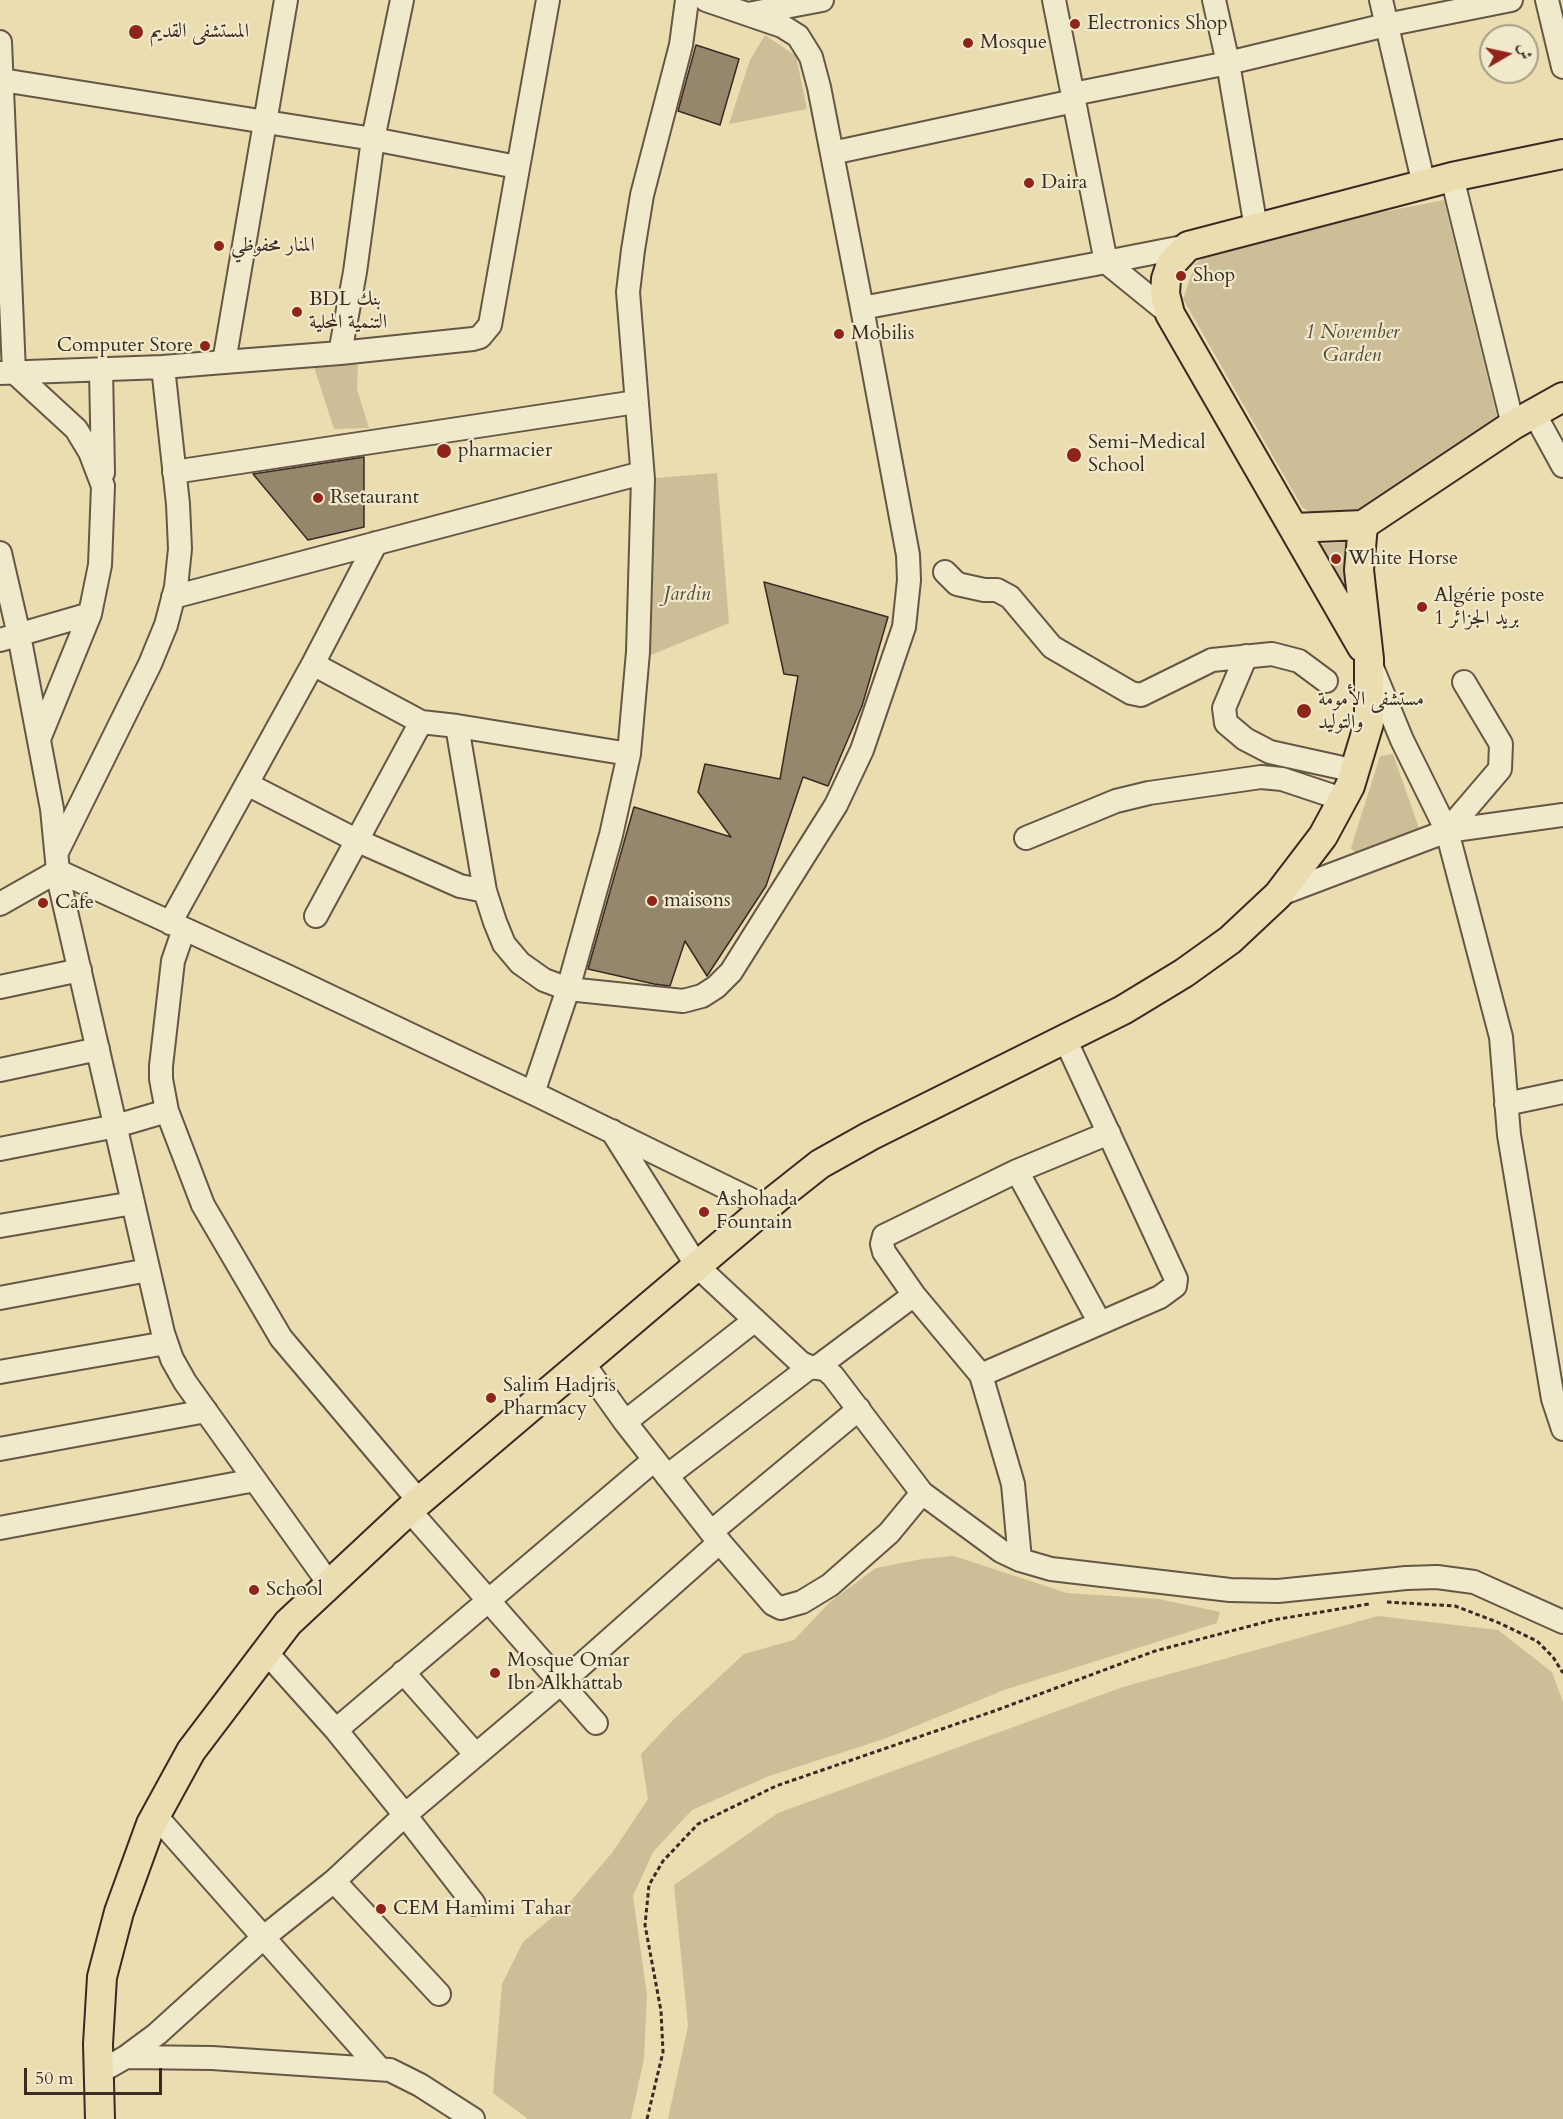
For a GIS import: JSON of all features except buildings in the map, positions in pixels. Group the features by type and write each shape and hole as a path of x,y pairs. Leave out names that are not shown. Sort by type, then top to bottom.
{"main road":[{"path":"1369,659 1170,314 1165,294 1166,279 1171,264 1188,246 1452,177 1563,154"},
{"path":"1294,528 1363,525 1523,419 1563,397"},
{"path":"100,2119 98,2044 102,1977 119,1912 156,1816 191,1751 288,1623 414,1505 766,1207 820,1164 870,1136 1123,1010 1184,973 1230,940 1278,895 1323,836 1356,771 1369,723 1369,659 1359,570 1363,525"}],"street":[{"path":"224,362 286,0"},
{"path":"340,353 355,272 373,139 402,0"},
{"path":"7,373 163,367 340,353 473,339 483,334 490,325 548,0"},
{"path":"533,1093 568,989 611,835 629,754 642,570 642,473 628,292 642,195 681,45 687,0"},
{"path":"457,726 485,891 504,944 520,963 544,980 568,989 683,1001 702,996 716,987 731,972 836,805 862,750 904,627 909,580 908,555 832,153 811,57 798,36 782,26 706,0"},
{"path":"1054,0 1106,262 1170,314"},
{"path":"1214,0 1228,63 1256,228"},
{"path":"1381,0 1424,185"},
{"path":"832,153 1386,25 1511,0"},
{"path":"1547,0 1563,67"},
{"path":"746,14 811,1"},
{"path":"0,42 7,373 76,429 90,452 103,486"},
{"path":"2,80 373,139 517,167"},
{"path":"1452,177 1523,419 1563,466"},
{"path":"862,308 1188,246"},
{"path":"0,904 57,862 150,664 166,624 173,597 180,549 163,367"},
{"path":"39,739 90,614 100,565 103,486 101,369"},
{"path":"174,472 636,402"},
{"path":"173,597 642,473"},
{"path":"376,543 247,784 177,926 161,1079 167,1111 203,1205 281,1338 488,1600 596,1723"},
{"path":"0,553 10,638 39,739 52,809 57,862 166,1343 172,1359 206,1411 330,1585"},
{"path":"945,572 957,584 984,590 998,590 1010,597 1053,647 1131,693 1141,695 1212,660 1272,654 1299,661 1326,681"},
{"path":"10,638 90,614"},
{"path":"1246,656 1224,708 1226,723 1245,739 1270,752 1356,771"},
{"path":"1369,659 1401,740 1447,831 1501,1037 1509,1135 1544,1352 1553,1399 1562,1424"},
{"path":"312,664 421,723 457,726 629,754"},
{"path":"1447,831 1500,769 1501,744 1464,682"},
{"path":"316,916 421,723"},
{"path":"1026,838 1116,801 1149,793 1261,777 1282,779 1342,800"},
{"path":"247,784 356,840 460,886 485,891"},
{"path":"1278,895 1447,831 1563,815"},
{"path":"57,862 177,926 533,1093 766,1207"},
{"path":"0,987 80,970"},
{"path":"981,1375 1160,1297 1175,1286 1176,1279 1065,1039"},
{"path":"0,1070 98,1049"},
{"path":"1506,1104 1563,1092"},
{"path":"0,1149 116,1126 167,1111"},
{"path":"612,1131 697,1266 801,1363 813,1368 825,1369 833,1376 922,1493 1001,1551 1020,1560 1051,1569 1230,1590 1278,1591 1437,1577 1474,1582 1563,1622"},
{"path":"1020,1560 1012,1484 981,1375 914,1295 884,1252 882,1244 884,1236 1017,1171 1109,1133"},
{"path":"1017,1171 1100,1323"},
{"path":"0,1226 133,1203"},
{"path":"0,1298 148,1270"},
{"path":"336,1730 488,1600 661,1468 813,1368 914,1295"},
{"path":"625,1422 755,1320"},
{"path":"0,1372 166,1343"},
{"path":"583,1363 625,1422 715,1537 773,1604 780,1608 802,1602 830,1585 889,1533 922,1493"},
{"path":"98,2073 126,2057 157,2034 264,1937 334,1881 405,1815 561,1683 715,1537 859,1409"},
{"path":"0,1449 206,1411"},
{"path":"0,1528 255,1480"},
{"path":"266,1652 336,1730 474,1904"},
{"path":"403,1672 476,1755"},
{"path":"156,1816 380,2069"},
{"path":"334,1881 439,1994"},
{"path":"126,2057 212,2058 390,2070 420,2085 473,2119"}],"path":[{"path":"1382,1602 1455,1606 1497,1622 1537,1641 1553,1657 1563,1672"},
{"path":"647,2119 663,2052 662,2011 645,1924 650,1885 663,1861 698,1824 776,1786 997,1710 1155,1651 1273,1620 1371,1604"}],"green space":[{"path":"765,35 796,56 807,109 729,124 750,60"},
{"name":"1 November Garden","path":"1444,200 1498,421 1365,511 1315,515 1302,507 1183,299 1195,264 1226,243"},
{"path":"358,360 357,389 369,428 334,429 313,364"},
{"name":"Jardin","path":"717,473 729,623 646,657 643,479"},
{"path":"1346,542 1346,596 1321,544"},
{"path":"1393,754 1420,831 1357,855 1351,848 1380,756"},
{"path":"954,1556 1067,1593 1159,1599 1220,1612 1217,1623 1004,1690 884,1739 769,1776 692,1810 653,1852 633,1896 647,1995 644,2058 631,2119 528,2119 493,2093 502,1984 523,1942 569,1903 612,1853 648,1799 641,1754 674,1719 744,1654 794,1640 830,1602 876,1568 922,1559"},
{"path":"1378,1616 1498,1630 1552,1672 1563,1702 1563,2119 668,2119 688,2026 674,1885 778,1813 1123,1687"}],"place":[{"name":"Electronics Shop","path":"1075,24"},
{"name":"المستشفى القديم","path":"136,32"},
{"name":"Mosque","path":"968,43"},
{"name":"Daira","path":"1029,183"},
{"name":"المنار محفوظي","path":"219,246"},
{"name":"Shop","path":"1181,276"},
{"name":"BDL بنك التنمية المحلية","path":"297,312"},
{"name":"Mobilis","path":"839,334"},
{"name":"Computer Store","path":"205,346"},
{"name":"pharmacier","path":"444,451"},
{"name":"Semi-Medical School","path":"1074,455"},
{"name":"Rsetaurant","path":"318,498"},
{"name":"White Horse","path":"1336,559"},
{"name":"Algérie poste 1 بريد الجزائر","path":"1422,607"},
{"name":"مستشفى الأمومة والتوليد","path":"1304,711"},
{"name":"maisons","path":"652,901"},
{"name":"Cafe","path":"43,903"},
{"name":"Ashohada Fountain","path":"704,1212"},
{"name":"Salim Hadjris Pharmacy","path":"491,1398"},
{"name":"School","path":"254,1590"},
{"name":"Mosque Omar Ibn Alkhattab","path":"495,1673"},
{"name":"CEM Hamimi Tahar","path":"381,1909"}]}
